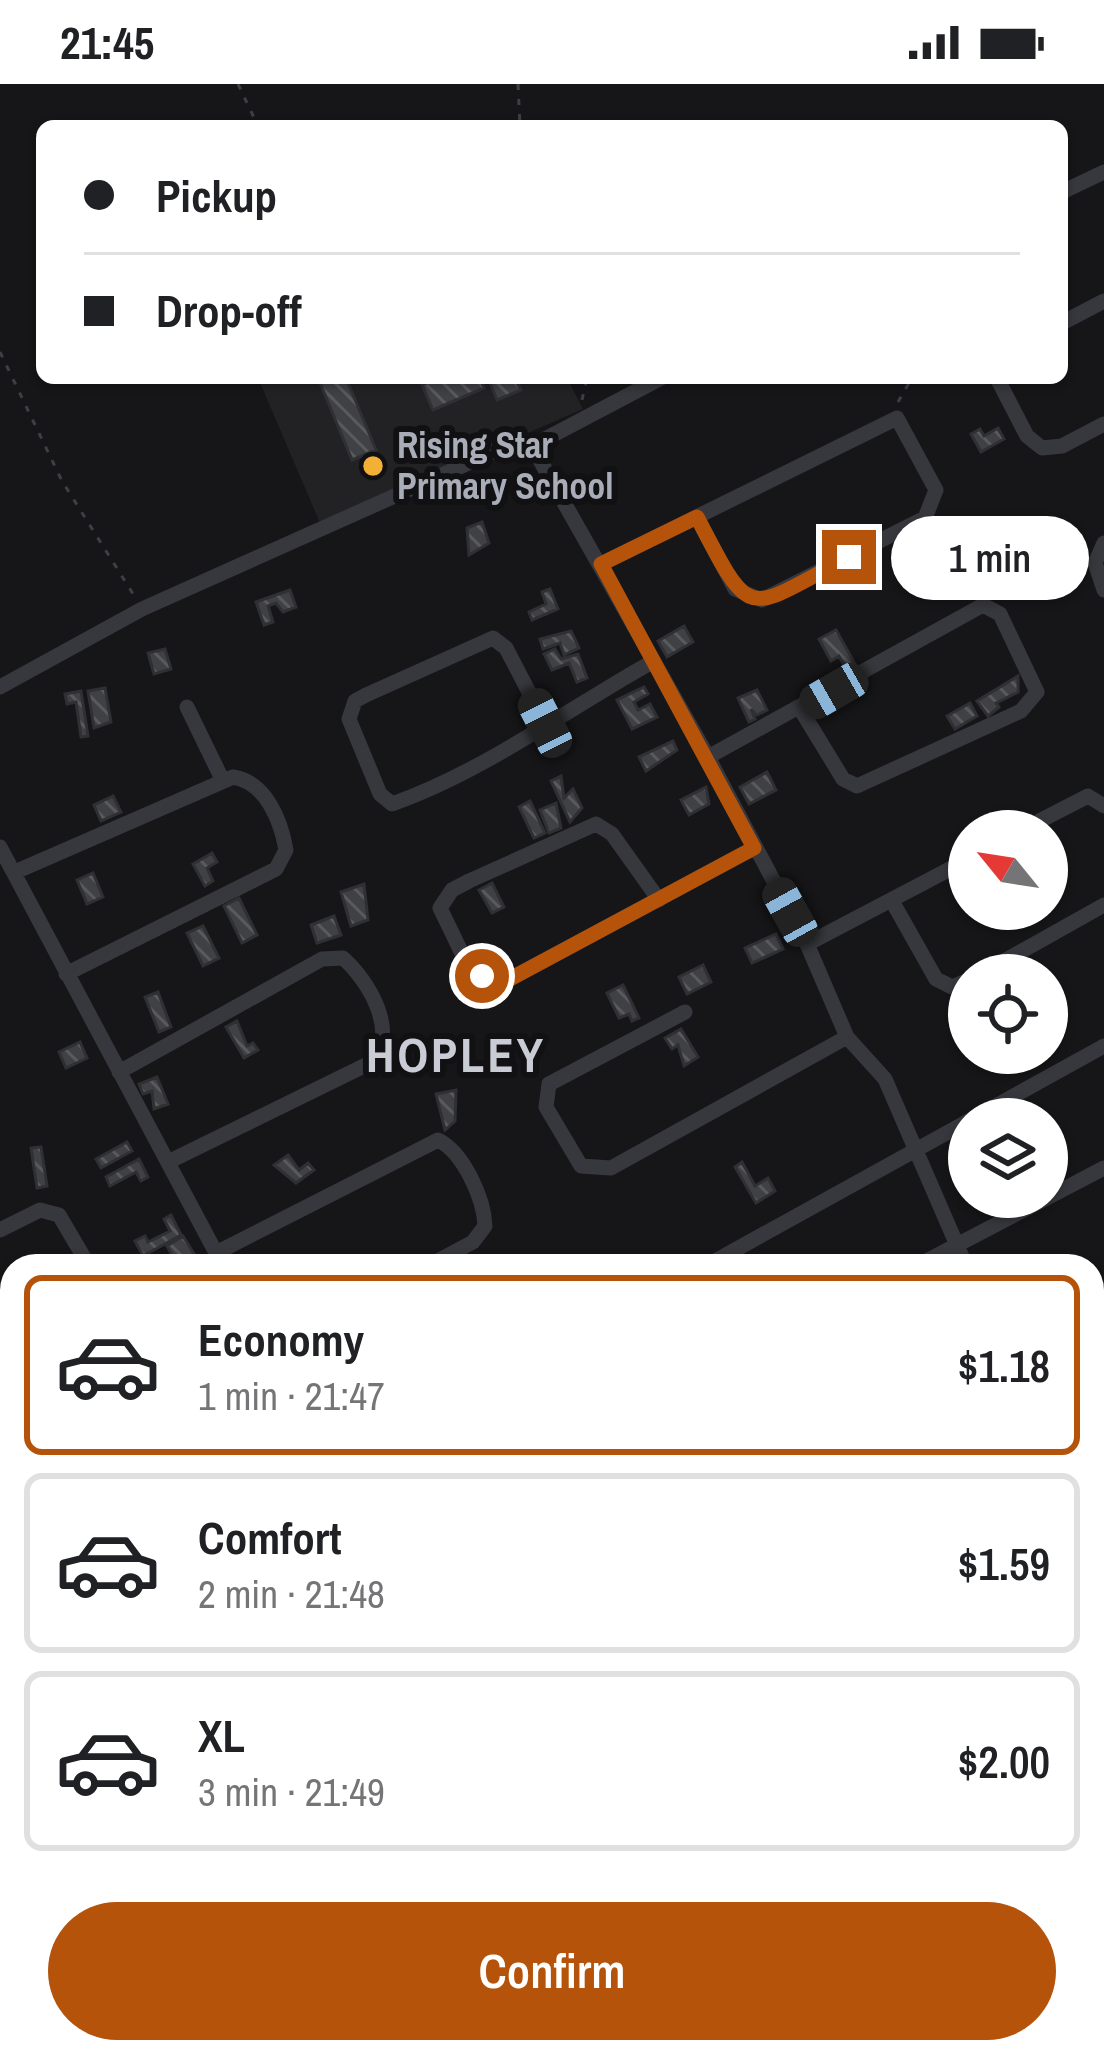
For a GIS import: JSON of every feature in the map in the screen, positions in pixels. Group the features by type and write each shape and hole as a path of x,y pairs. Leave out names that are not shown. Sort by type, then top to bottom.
{"street":[{"path":"1068,189 1104,172"},
{"path":"1068,320 1104,301"},
{"path":"0,687 142,609 494,452 532,446 578,417 649,384"},
{"path":"1000,384 1028,436 1042,448 1062,446 1104,424"},
{"path":"601,564 897,418 936,490 933,509 773,597 752,600 734,589 697,517"},
{"path":"532,446 708,757 807,944 847,1036 885,1079 919,1146 960,1254"},
{"path":"1104,544 1095,563 1104,590"},
{"path":"708,757 801,710 983,604 1000,614 1037,692 1021,710 857,786 842,778 801,710"},
{"path":"545,723 506,648 493,638 355,701 349,719 380,794 392,804 545,723 652,662"},
{"path":"187,707 222,779"},
{"path":"15,872 222,779 244,778 262,792 284,836 284,860 266,875 67,974"},
{"path":"1061,810 1088,796 1104,806"},
{"path":"659,900 612,834 596,824 469,880 452,890 440,908 470,970 495,981 531,968 659,900 754,848"},
{"path":"0,847 216,1254"},
{"path":"807,944 948,870"},
{"path":"892,901 936,979 948,985"},
{"path":"1016,954 1104,905"},
{"path":"119,1072 333,956 351,965 369,995 385,1030 380,1053 372,1062 168,1162"},
{"path":"685,1012 549,1084 546,1108 581,1166 611,1168 847,1036"},
{"path":"727,1254 1104,1046"},
{"path":"228,1254 438,1140 458,1155 482,1204 485,1226 473,1243 451,1254"},
{"path":"939,1254 1104,1168"},
{"path":"0,1230 40,1210 59,1215 82,1254"}],"path":[{"path":"238,84 255,120"},
{"path":"518,84 520,120"},
{"path":"0,352 62,481 142,609"},
{"path":"578,417 586,384"},
{"path":"897,418 898,402 908,384"}],"shaded area":[{"name":"Rising Star Primary School","path":"261,384 570,384 583,409 320,523"}],"building":[{"path":"320,384 348,384 376,450 352,460"},
{"path":"482,384 484,388 433,410 422,385"},
{"path":"490,384 518,384 521,390 497,400"},
{"path":"998,428 1004,439 981,452 971,434 980,429 984,436"},
{"path":"482,522 489,543 469,555 467,528"},
{"path":"974,561 981,577 956,588 950,572"},
{"path":"550,589 558,609 532,620 529,612 546,604 542,592"},
{"path":"290,590 296,607 283,612 276,603 268,606 273,622 264,625 256,602"},
{"path":"684,626 693,642 667,657 658,641"},
{"path":"836,630 855,664 846,669 839,656 831,661 819,639"},
{"path":"571,631 579,648 564,655 560,643 543,649 540,639"},
{"path":"165,649 171,669 154,674 148,653"},
{"path":"555,649 561,659 578,654 587,678 577,682 569,663 552,670 544,654"},
{"path":"1018,676 1018,692 996,703 999,707 988,716 977,701"},
{"path":"644,687 648,694 634,702 638,710 650,704 657,717 632,729 617,700"},
{"path":"105,688 111,722 94,728 88,691"},
{"path":"757,690 767,710 757,715 751,709 755,719 749,722 738,698"},
{"path":"81,691 88,736 81,737 76,702 67,704 65,694"},
{"path":"970,703 977,716 955,729 947,716"},
{"path":"673,741 677,750 646,771 639,757"},
{"path":"767,772 776,790 749,804 740,787"},
{"path":"561,776 564,798 573,789 582,808 570,822 551,781"},
{"path":"706,787 709,804 689,815 681,800"},
{"path":"113,796 121,812 101,821 94,805"},
{"path":"530,801 545,833 534,838 519,807"},
{"path":"556,803 561,828 549,833 540,810"},
{"path":"212,853 217,862 207,868 213,881 205,886 193,864"},
{"path":"93,873 103,897 87,904 77,880"},
{"path":"492,883 504,907 492,913 479,890"},
{"path":"364,884 368,920 351,926 341,892"},
{"path":"239,898 257,935 242,943 224,906"},
{"path":"334,916 341,935 317,943 311,925"},
{"path":"203,926 219,958 203,966 187,933"},
{"path":"776,934 783,949 752,963 745,948"},
{"path":"703,965 711,982 687,994 679,977"},
{"path":"623,985 639,1018 632,1021 629,1014 619,1018 607,993"},
{"path":"158,992 171,1027 159,1032 145,997"},
{"path":"237,1021 247,1046 253,1043 258,1050 244,1058 226,1027"},
{"path":"681,1029 698,1057 684,1066 678,1045 672,1049 665,1038"},
{"path":"80,1042 87,1058 66,1068 59,1052"},
{"path":"157,1077 168,1104 154,1109 152,1091 143,1094 139,1084"},
{"path":"456,1090 455,1121 445,1130 436,1094"},
{"path":"127,1142 132,1151 101,1168 96,1159"},
{"path":"41,1147 47,1186 37,1188 31,1148"},
{"path":"288,1155 299,1170 308,1163 314,1170 296,1183 274,1165"},
{"path":"139,1159 148,1177 141,1181 136,1172 110,1186 106,1177"},
{"path":"742,1162 755,1186 768,1178 775,1191 756,1203 735,1167"},
{"path":"171,1215 181,1235 142,1254 135,1241 145,1236 148,1242 170,1231 164,1219"},
{"path":"183,1236 194,1254 171,1254 167,1246"}],"place":[{"name":"Rising Star Primary School","path":"373,466"}],"district":[{"name":"HOPLEY","path":"456,1054"}],"route":[{"path":"482,976 510,979 754,848 601,564 697,517 734,589 752,600 773,597 849,557"}]}
